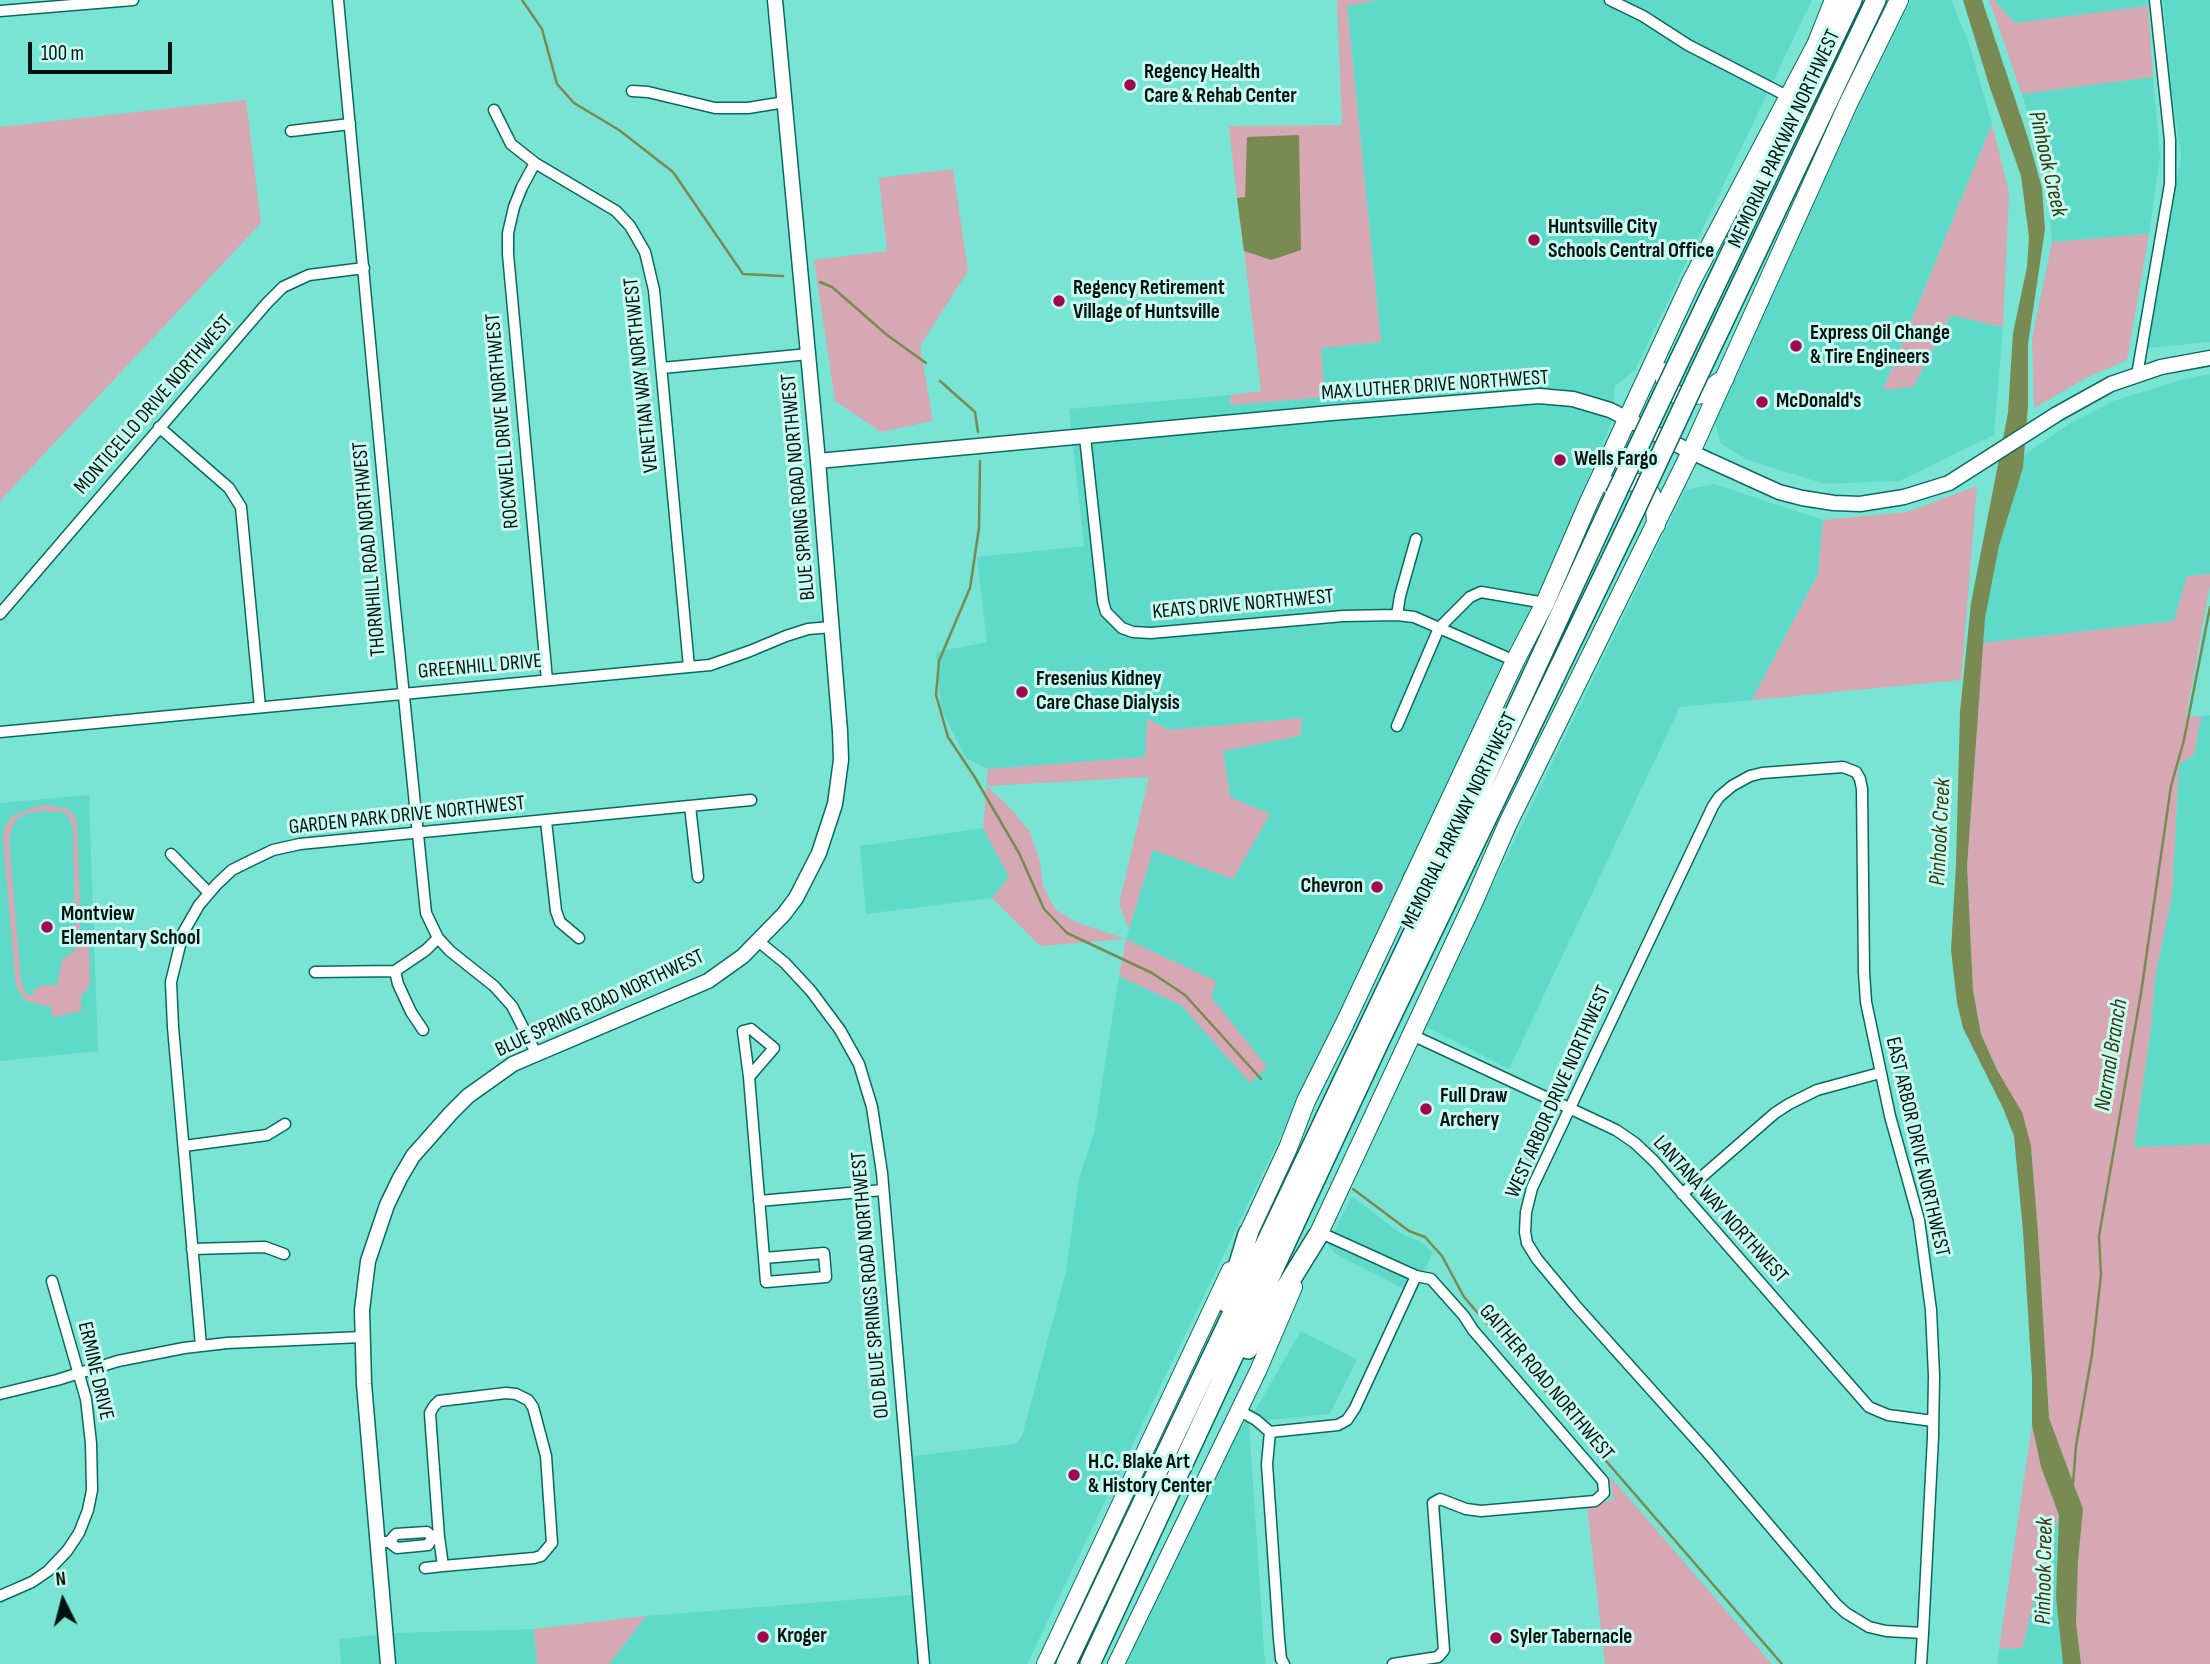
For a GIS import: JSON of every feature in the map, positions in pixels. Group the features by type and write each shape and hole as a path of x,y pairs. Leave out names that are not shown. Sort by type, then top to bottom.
{"highway":[{"path":"1189,1409 1232,1291 1248,1234 1288,1148 1306,1101 1545,603 1591,496 1691,282 1816,45 1835,0"},
{"name":"MEMORIAL PARKWAY NORTHWEST","path":"1066,1664 1497,754 1615,496 1852,0"},
{"name":"MEMORIAL PARKWAY NORTHWEST","path":"1090,1664 1379,1042 1876,0"},
{"path":"1200,1428 1318,1235 1475,901 1508,822 1692,452 1848,104 1899,0"},
{"path":"1660,348 1665,380 1673,393 1684,397 1702,394 1727,376"},
{"path":"1591,496 1614,484 1630,481 1641,484 1651,494 1656,508 1656,525"},
{"path":"1413,879 1432,855 1479,774 1497,754"}],"main road":[{"path":"1045,1664 1248,1234"},
{"path":"1116,1664 1258,1371 1318,1235"}],"street":[{"path":"0,11 133,0"},
{"name":"THORNHILL ROAD NORTHWEST","path":"338,0 426,913 438,938 450,951 494,986 512,1006 536,1053"},
{"name":"BLUE SPRING ROAD NORTHWEST","path":"388,1664 384,1542 362,1337 362,1310 368,1261 387,1205 413,1156 468,1096 513,1064 708,981 743,956 796,898 823,841 835,804 841,750 809,354 775,0"},
{"path":"1610,0 1787,96"},
{"path":"2137,375 2170,184 2169,140 2155,0"},
{"path":"632,91 648,92 715,108 748,108 785,102"},
{"name":"VENETIAN WAY NORTHWEST","path":"494,110 511,144 536,163 616,211 640,240 650,268 662,368 689,667"},
{"path":"291,131 350,124"},
{"name":"ROCKWELL DRIVE NORTHWEST","path":"536,163 514,207 508,233 508,254 547,680"},
{"name":"MONTICELLO DRIVE NORTHWEST","path":"0,614 283,287 309,275 364,268"},
{"path":"662,368 809,354"},
{"name":"MAX LUTHER DRIVE NORTHWEST","path":"818,461 1331,413 1539,397 1588,402 1627,418 1692,452 1779,492 1823,502 1860,504 1905,497 1949,483 2086,397 2161,367 2210,358"},
{"path":"159,428 229,488 241,507 260,707"},
{"name":"KEATS DRIVE NORTHWEST","path":"1085,437 1102,602 1106,612 1122,628 1133,632 1152,633 1343,616 1397,614 1414,617 1515,661"},
{"path":"1397,614 1399,596 1416,539"},
{"path":"1397,726 1439,628 1470,597 1481,592 1545,603"},
{"name":"GREENHILL DRIVE","path":"0,732 689,667 718,662 808,629 831,627"},
{"name":"WEST ARBOR DRIVE NORTHWEST","path":"1850,769 1843,767 1762,773 1749,776 1719,797 1532,1188 1526,1212 1525,1232 1527,1243 1537,1259 1576,1306 1707,1452 1836,1604 1869,1628 1923,1633"},
{"name":"EAST ARBOR DRIVE NORTHWEST","path":"1850,769 1856,772 1862,789 1864,972 1870,1028 1890,1116 1919,1220 1931,1310 1933,1421 1921,1664"},
{"name":"GARDEN PARK DRIVE NORTHWEST","path":"201,1346 171,982 183,933 191,917 209,893 232,870 274,850 300,844 751,800"},
{"path":"690,806 698,877"},
{"path":"546,821 556,911 560,922 579,938"},
{"path":"171,854 209,893"},
{"path":"315,972 395,971 426,950 438,938"},
{"name":"OLD BLUE SPRINGS ROAD NORTHWEST","path":"758,941 785,963 811,991 840,1030 859,1065 872,1107 883,1190 924,1664"},
{"path":"395,971 411,1012 423,1030"},
{"name":"LANTANA WAY NORTHWEST","path":"1412,1035 1616,1130 1635,1143 1654,1161 1869,1407 1888,1415 1933,1421"},
{"path":"1682,1194 1775,1113 1789,1104 1817,1090 1880,1073"},
{"path":"749,1077 759,1201 766,1282 826,1277 824,1253 764,1258"},
{"path":"184,1146 267,1135 285,1124"},
{"path":"759,1201 883,1190"},
{"name":"GAITHER ROAD NORTHWEST","path":"1318,1235 1416,1276 1431,1279 1603,1481 1604,1493 1595,1501 1481,1511 1466,1509 1440,1499 1433,1503 1444,1650 1438,1657 1393,1664"},
{"path":"192,1249 265,1247 284,1254"},
{"path":"1238,1410 1270,1432 1338,1425 1347,1420 1416,1276"},
{"name":"ERMINE DRIVE","path":"0,1597 23,1587 48,1571 67,1551 79,1532 92,1490 86,1399 52,1281"},
{"path":"0,1394 149,1354 226,1343 362,1337"},
{"path":"425,1568 534,1558 541,1556 552,1543 546,1456 533,1407 528,1400 516,1394 439,1401 430,1413 436,1537 443,1566"},
{"path":"1270,1432 1267,1464 1279,1639 1284,1664"},
{"path":"384,1542 397,1548 428,1545 436,1537"}],"shaded area":[{"path":"1337,0 1379,0 1347,6 1381,342 1321,348 1325,397 1231,405 1230,395 1261,391 1244,251 1271,260 1245,198 1237,198 1229,126 1342,125"},
{"path":"1379,0 1812,0 1635,370 1615,386 1611,424 1543,585 1502,665 1395,898 1027,1664 609,1664 646,1616 924,1594 913,1456 1015,1444 1022,1436 1066,1271 1079,1178 1094,1133 1119,976 1181,1005 1250,1082 1211,997 1215,981 1126,939 1153,850 1230,797 1223,751 1300,736 1302,718 1169,730 1148,719 1146,757 988,769 966,758 941,709 936,652 987,642 977,557 1084,546 1069,409 1230,395 1230,405 1325,397 1321,348 1381,342 1347,5"},
{"path":"1911,0 1951,0 1968,40 1992,124 1883,389 1913,387 1951,315 2003,327 1994,435 1899,481 1825,484 1745,459 1720,443 1714,417"},
{"path":"1963,0 1982,0 2042,188 2045,229 2028,344 2028,406 2023,468 1999,546 1985,618 1967,866 1973,990 1981,1034 1997,1070 2022,1112 2031,1146 2049,1418 2083,1509 2076,1622 2081,1664 2063,1664 2056,1597 2059,1515 2041,1467 2032,1425 2032,1378 2023,1231 2014,1136 1963,1028 1957,1003 1951,950 1960,712 1971,603 2008,413 2013,333 2027,267 2029,237 2021,176"},
{"path":"1989,0 1994,0 2015,23 2148,6 2153,77 2022,94"},
{"path":"1994,0 2148,0 2148,6 2015,23"},
{"path":"2163,0 2210,0 2210,342 2148,348 2181,155 2171,89"},
{"path":"2153,77 2160,156 2149,234 2052,242 2046,171 2022,94"},
{"path":"246,100 261,223 0,501 0,127"},
{"path":"1992,124 2009,192 2003,327 1951,315 1913,387 1883,390"},
{"path":"1299,135 1301,250 1271,260 1244,251 1237,198 1245,197 1247,137"},
{"path":"953,169 968,271 920,346 933,421 881,432 835,401 814,260 887,251 879,178"},
{"path":"2149,234 2127,360 2086,378 2034,408 2032,338 2052,242"},
{"path":"2210,374 2210,574 2187,576 2174,621 1983,643 1999,546 2023,468 2024,455 2069,424 2113,401 2184,379"},
{"path":"1714,484 1823,520 1818,574 1752,700 1680,707 1509,1069 1424,1026 1685,490"},
{"path":"1977,486 1961,680 1752,700 1818,574 1823,520 1907,512"},
{"path":"2210,574 2186,717 2201,716 2194,755 2179,764 2172,895 2155,977 2151,1027 2134,1147 2210,1144 2210,1664 2081,1664 2076,1622 2083,1509 2049,1418 2031,1146 1981,1034 1973,990 1967,866 1983,643 2174,621 2187,576"},
{"path":"2210,715 2210,1144 2134,1148 2151,1027 2155,977 2172,895 2179,764 2194,755 2201,716"},
{"path":"1302,718 1300,736 1223,751 1230,797 1270,814 1233,879 1153,850 1129,929 1119,904 1149,777 987,786 1030,832 1040,861 1043,886 1056,910 1078,923 1126,939 1040,946 992,898 1009,877 983,828 988,769 1145,757 1147,719 1169,730"},
{"name":"Montview Elementary School","path":"89,795 98,1051 0,1061 0,803"},
{"path":"50,805 70,810 77,821 81,945 89,940 90,985 81,996 81,1011 56,1017 50,1013 52,1007 26,1001 16,987 3,839 5,826 13,816 34,807","holes":["39,811 63,812 68,816 73,828 75,950 62,960 57,985 43,985 33,991 33,997 25,992 21,981 9,840 14,822 25,814"]},
{"path":"983,828 1009,877 992,898 866,914 860,846"},
{"path":"1126,939 1216,981 1211,997 1267,1067 1250,1083 1181,1005 1119,976"},
{"path":"1352,1196 1400,1233 1423,1243 1433,1252 1414,1294 1334,1253 1328,1244"},
{"path":"1301,1331 1357,1360 1330,1414 1249,1422 1265,1664 1124,1664 1238,1422 1249,1421"},
{"path":"2032,1425 2041,1467 2059,1515 2022,1648 1999,1649"},
{"path":"1610,1476 1772,1664 1605,1664 1587,1506 1613,1500"},
{"path":"2059,1515 2056,1597 2063,1664 1997,1664 1999,1649 2022,1648"},
{"path":"646,1616 609,1664 537,1664 534,1629"},
{"path":"534,1629 537,1664 341,1664 339,1639 394,1633"}],"waterway":[{"path":"522,0 542,29 557,84 574,103 619,130 673,172 743,274 783,276"},
{"path":"820,282 832,287 887,335 926,363"},
{"path":"940,381 975,412 978,432"},
{"path":"980,461 979,528 970,588 939,661 936,695 948,737 1019,853 1044,909 1067,933 1152,973 1185,995 1261,1079"},
{"name":"Normal Branch","path":"2073,1484 2101,1275 2099,1236 2141,993 2171,786 2184,740 2210,607"},
{"path":"1353,1189 1409,1231 1425,1237 1442,1256 1464,1297 1782,1664"}],"place":[{"name":"Regency Health Care & Rehab Center","path":"1130,85"},
{"name":"Huntsville City Schools Central Office","path":"1534,240"},
{"name":"Regency Retirement Village of Huntsville","path":"1059,301"},
{"name":"Express Oil Change & Tire Engineers","path":"1796,346"},
{"name":"McDonald's","path":"1762,402"},
{"name":"Wells Fargo","path":"1560,460"},
{"name":"Fresenius Kidney Care Chase Dialysis","path":"1022,692"},
{"name":"Chevron","path":"1377,887"},
{"name":"Montview Elementary School","path":"47,927"},
{"name":"Full Draw Archery","path":"1426,1109"},
{"name":"H.C. Blake Art & History Center","path":"1074,1475"},
{"name":"Kroger","path":"763,1637"},
{"name":"Syler Tabernacle","path":"1496,1638"}],"water label":[{"name":"Pinhook Creek","path":"2047,164"},
{"name":"Pinhook Creek","path":"1941,832"},
{"name":"Pinhook Creek","path":"2045,1571"}]}
